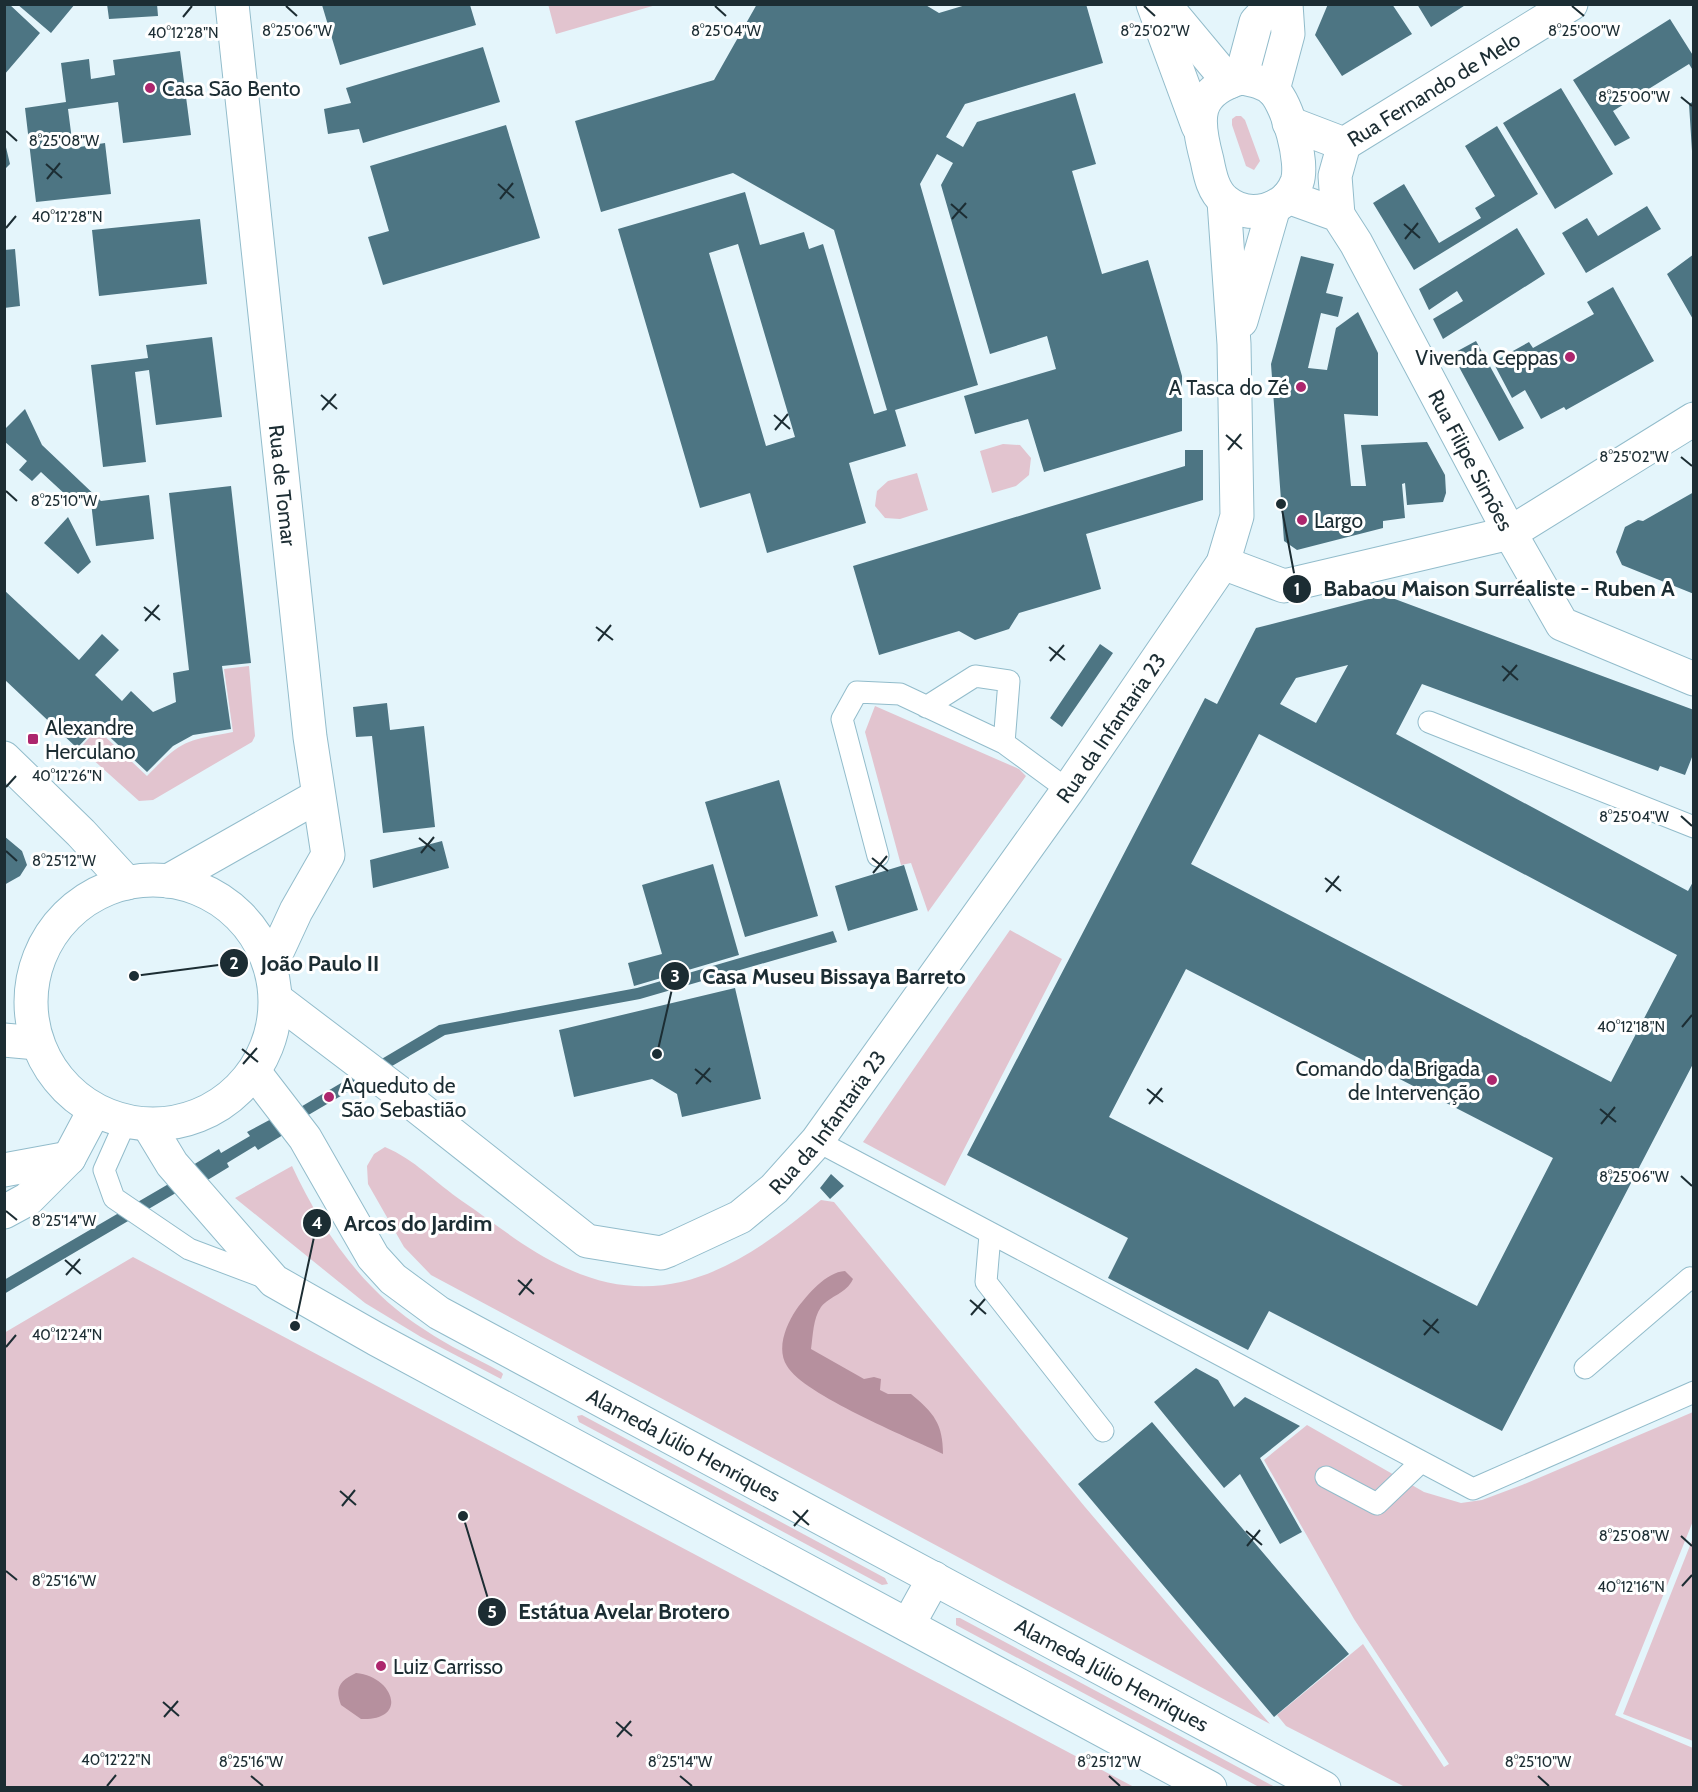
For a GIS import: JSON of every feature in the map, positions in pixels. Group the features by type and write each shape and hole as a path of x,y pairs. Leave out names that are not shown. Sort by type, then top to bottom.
{"main road":[{"name":"Rua de Tomar","path":"232,4 318,796 328,855 296,910 271,965"},
{"path":"1153,4 1198,126 1213,186 1224,201 1240,210 1257,212 1281,202 1338,215 1335,176 1344,144"},
{"path":"1164,4 1235,80"},
{"path":"1235,80 1256,22 1273,4"},
{"path":"1273,90 1288,34 1286,4"},
{"name":"Rua Fernando de Melo","path":"1289,123 1344,144 1571,4"},
{"path":"1198,126 1201,109 1209,93 1235,80 1258,81 1273,90 1284,104 1300,164 1297,181 1281,202 1234,344"},
{"path":"1224,201 1234,344"},
{"name":"Rua Filipe Simões","path":"1338,215 1356,243 1509,533 1562,624 1694,679"},
{"name":"Rua da Infantaria 23","path":"277,1000 405,1097 587,1241 661,1253 740,1217 774,1189 817,1141 1068,790 1223,563 1238,516 1234,344"},
{"path":"1223,563 1284,586 1509,533 1694,419"},
{"path":"4,759 81,833 127,883"},
{"path":"168,881 318,796"},
{"path":"168,881 202,890 232,908 255,933 271,965 277,1000 272,1039 255,1073 221,1098 186,1116 137,1125 94,1111 70,1093 57,1078 37,1043 31,1009 34,976 46,944 67,916 94,896 127,883 168,881"},
{"path":"4,1040 37,1043"},
{"name":"Alameda Júlio Henriques","path":"255,1073 305,1138 373,1257 393,1279 440,1313 1319,1786"},
{"path":"4,1212 28,1199 69,1158 94,1111"},
{"path":"137,1125 274,1281 376,1340 1210,1788"},
{"path":"4,1170 69,1158"},
{"path":"908,1625 934,1578"}],"lane":[{"path":"926,707 975,676 1009,681 1004,743"},
{"path":"878,856 842,719 857,692 900,694 1004,743 1068,790"},
{"path":"1429,722 1694,827"},
{"path":"137,1125 104,1170 114,1198 189,1249 274,1281"},
{"path":"817,1141 990,1235 1473,1489 1694,1392"},
{"path":"990,1235 986,1282 1103,1431"},
{"path":"1585,1368 1690,1278 1694,1280"},
{"path":"1326,1478 1377,1504 1421,1462"}],"shaded area":[{"path":"548,4 656,4 656,5 556,34"},
{"path":"1241,116 1245,120 1260,161 1254,170 1246,166 1232,125 1232,119"},
{"path":"1003,444 1020,445 1031,458 1029,475 1016,486 992,493 980,451"},
{"path":"917,473 928,510 900,519 885,518 875,506 877,491 888,481"},
{"path":"249,666 255,736 252,742 153,800 139,801 80,748 97,729 147,776 168,755 185,744 193,740 233,732 224,669"},
{"path":"875,706 1019,769 1026,776 928,912 911,863 901,865 865,732"},
{"path":"1010,930 1062,959 945,1186 863,1142"},
{"path":"385,1147 406,1158 452,1194 539,1254 566,1268 603,1281 638,1286 671,1284 702,1276 733,1262 763,1244 821,1200 834,1202 1085,1507 1270,1724 431,1275 404,1247 368,1184 367,1166 374,1154"},
{"path":"292,1166 317,1214 346,1258 363,1278 402,1314 443,1341 501,1372 503,1374 501,1379 421,1337 365,1303 235,1198"},
{"path":"133,1257 1134,1787 5,1787 4,1333"},
{"path":"845,1271 853,1279 846,1288 818,1311 811,1349 864,1379 874,1377 881,1379 880,1390 888,1394 911,1394 926,1407 936,1420 943,1444 943,1454 835,1402 814,1390 787,1366 782,1345 792,1316 818,1285 831,1275"},
{"path":"1693,1412 1693,1521 1615,1715 1693,1748 1693,1787 1405,1787 1286,1726 1277,1715 1363,1644 1444,1767 1449,1764 1354,1619 1264,1460 1307,1425 1424,1492 1461,1503 1482,1500 1522,1485"},
{"path":"582,1415 885,1578 888,1584 882,1585 579,1422 577,1416"},
{"path":"1693,1538 1693,1741 1623,1714"},
{"path":"956,1618 960,1618 1275,1787 1259,1787 956,1625"},
{"path":"356,1673 369,1676 387,1689 391,1698 391,1706 386,1713 376,1718 361,1719 341,1705 338,1693 340,1685 346,1678"}],"building":[{"path":"4,4 9,4 40,33 4,75"},
{"path":"17,4 75,4 51,33"},
{"path":"107,4 157,4 158,16 109,19"},
{"path":"757,4 924,4 939,13 969,4 1086,4 1103,63 965,104 946,137 963,147 977,122 1075,93 1096,164 1072,171 1102,274 1148,260 1182,376 1182,431 1044,472 1028,419 975,434 964,396 1056,369 1047,336 990,354 941,185 953,163 937,154 920,184 978,385 895,410 906,446 849,463 866,523 767,553 750,493 700,508 618,229 745,192 760,245 804,232 809,249 823,244 874,414 887,410 834,230 733,173 601,212 575,121 714,80","holes":["738,244 795,437 766,446 709,253"]},
{"path":"1328,4 1392,4 1412,34 1342,76 1315,35"},
{"path":"1417,4 1467,4 1431,27"},
{"path":"322,5 470,5 476,25 340,65"},
{"path":"1670,19 1694,57 1694,72 1689,64 1613,111 1630,138 1615,146 1573,80"},
{"path":"483,47 500,102 363,143 359,129 328,134 324,109 351,103 346,88"},
{"path":"180,51 191,135 123,143 118,102 68,109 73,148 105,143 111,194 36,202 25,108 66,102 61,63 89,59 91,79 115,75 113,60"},
{"path":"1561,88 1613,174 1555,209 1503,123"},
{"path":"1694,101 1694,151 1692,151 1689,104"},
{"path":"506,125 540,238 383,285 368,237 389,231 370,166"},
{"path":"1497,126 1538,194 1414,270 1373,203 1404,184 1439,243 1481,218 1475,208 1495,196 1465,146"},
{"path":"4,139 10,164 4,170"},
{"path":"1647,206 1661,229 1586,273 1562,233 1587,218 1598,236"},
{"path":"200,219 207,284 99,296 92,230"},
{"path":"1517,228 1545,274 1443,339 1433,319 1463,301 1457,291 1429,310 1419,289"},
{"path":"15,249 20,306 4,308 4,250"},
{"path":"1694,254 1694,321 1667,274"},
{"path":"1301,256 1334,264 1326,293 1343,297 1338,317 1321,313 1308,368 1327,370 1336,328 1358,312 1378,353 1378,416 1344,414 1351,486 1366,486 1361,445 1427,442 1445,475 1446,493 1443,502 1407,505 1405,483 1402,484 1405,518 1383,521 1383,528 1297,550 1284,541 1271,364"},
{"name":"Vivenda Ceppas","path":"1613,287 1654,361 1566,410 1564,407 1541,419 1525,390 1512,398 1493,362 1529,342 1533,348 1594,314 1587,302"},
{"path":"212,337 222,417 156,425 149,370 135,372 146,462 103,467 91,365 148,358 146,345"},
{"path":"1476,341 1524,428 1499,441 1452,354"},
{"path":"25,409 42,445 101,501 149,495 154,539 96,546 91,502 97,500 85,502 67,496 41,472 32,481 19,470 27,461 4,441 4,430"},
{"path":"1185,450 1203,450 1203,500 1086,534 1101,589 1019,613 1009,629 975,640 959,631 879,655 853,566 1185,466"},
{"path":"231,486 251,663 222,666 231,729 193,735 173,746 147,772 98,726 77,748 4,679 4,590 79,660 102,634 119,650 95,675 122,701 131,691 153,712 176,702 173,673 189,670 169,493"},
{"path":"1694,492 1694,594 1622,565 1616,552 1625,527 1638,520 1643,521"},
{"path":"68,517 91,562 78,574 44,543"},
{"path":"1384,595 1694,710 1694,752 1685,775 1660,766 1658,771 1422,684 1396,734 1688,891 1694,880 1694,1062 1502,1431 1269,1311 1248,1350 1108,1278 1128,1238 967,1155 1205,698 1217,704 1256,628","holes":["1348,665 1316,723 1280,704 1296,678","1259,734 1677,955 1611,1082 1191,864","1186,969 1553,1158 1477,1306 1109,1117"]},
{"path":"1100,644 1113,653 1062,727 1050,718"},
{"path":"387,703 390,730 424,726 435,827 383,833 372,736 356,737 353,707"},
{"path":"779,780 818,916 745,937 705,802"},
{"path":"4,836 22,851 27,865 20,876 4,885"},
{"path":"442,841 449,868 373,888 370,860"},
{"path":"713,864 739,955 634,986 628,963 662,954 642,885"},
{"path":"904,865 918,910 848,931 835,886"},
{"name":"Aqueduto de São Sebastião","path":"833,931 837,942 640,999 445,1035 281,1131 283,1135 258,1150 255,1146 227,1163 229,1167 206,1181 203,1177 4,1294 4,1280 196,1168 193,1165 219,1149 221,1153 250,1136 247,1132 275,1117 277,1121 439,1025 637,988"},
{"path":"735,988 761,1099 682,1117 677,1094 652,1079 574,1097 559,1030"},
{"path":"831,1174 844,1186 830,1199 820,1188"},
{"path":"1196,1368 1218,1380 1234,1407 1245,1397 1300,1426 1260,1458 1302,1532 1280,1544 1240,1474 1224,1488 1154,1402"},
{"path":"1152,1422 1349,1654 1274,1717 1078,1484"}],"place":[{"name":"Casa São Bento","path":"150,88"},
{"name":"Vivenda Ceppas","path":"1570,357"},
{"name":"A Tasca do Zé","path":"1301,387"},
{"name":"Babaou Maison Surréaliste - Ruben A","path":"1281,504"},
{"name":"Largo","path":"1302,520"},
{"name":"Alexandre Herculano","path":"33,739"},
{"name":"João Paulo II","path":"134,976"},
{"name":"Casa Museu Bissaya Barreto","path":"657,1054"},
{"name":"Comando da Brigada de Intervenção","path":"1492,1080"},
{"name":"Aqueduto de São Sebastião","path":"329,1097"},
{"name":"Arcos do Jardim","path":"295,1326"},
{"name":"Estátua Avelar Brotero","path":"463,1516"},
{"name":"Luiz Carrisso","path":"381,1666"}]}
